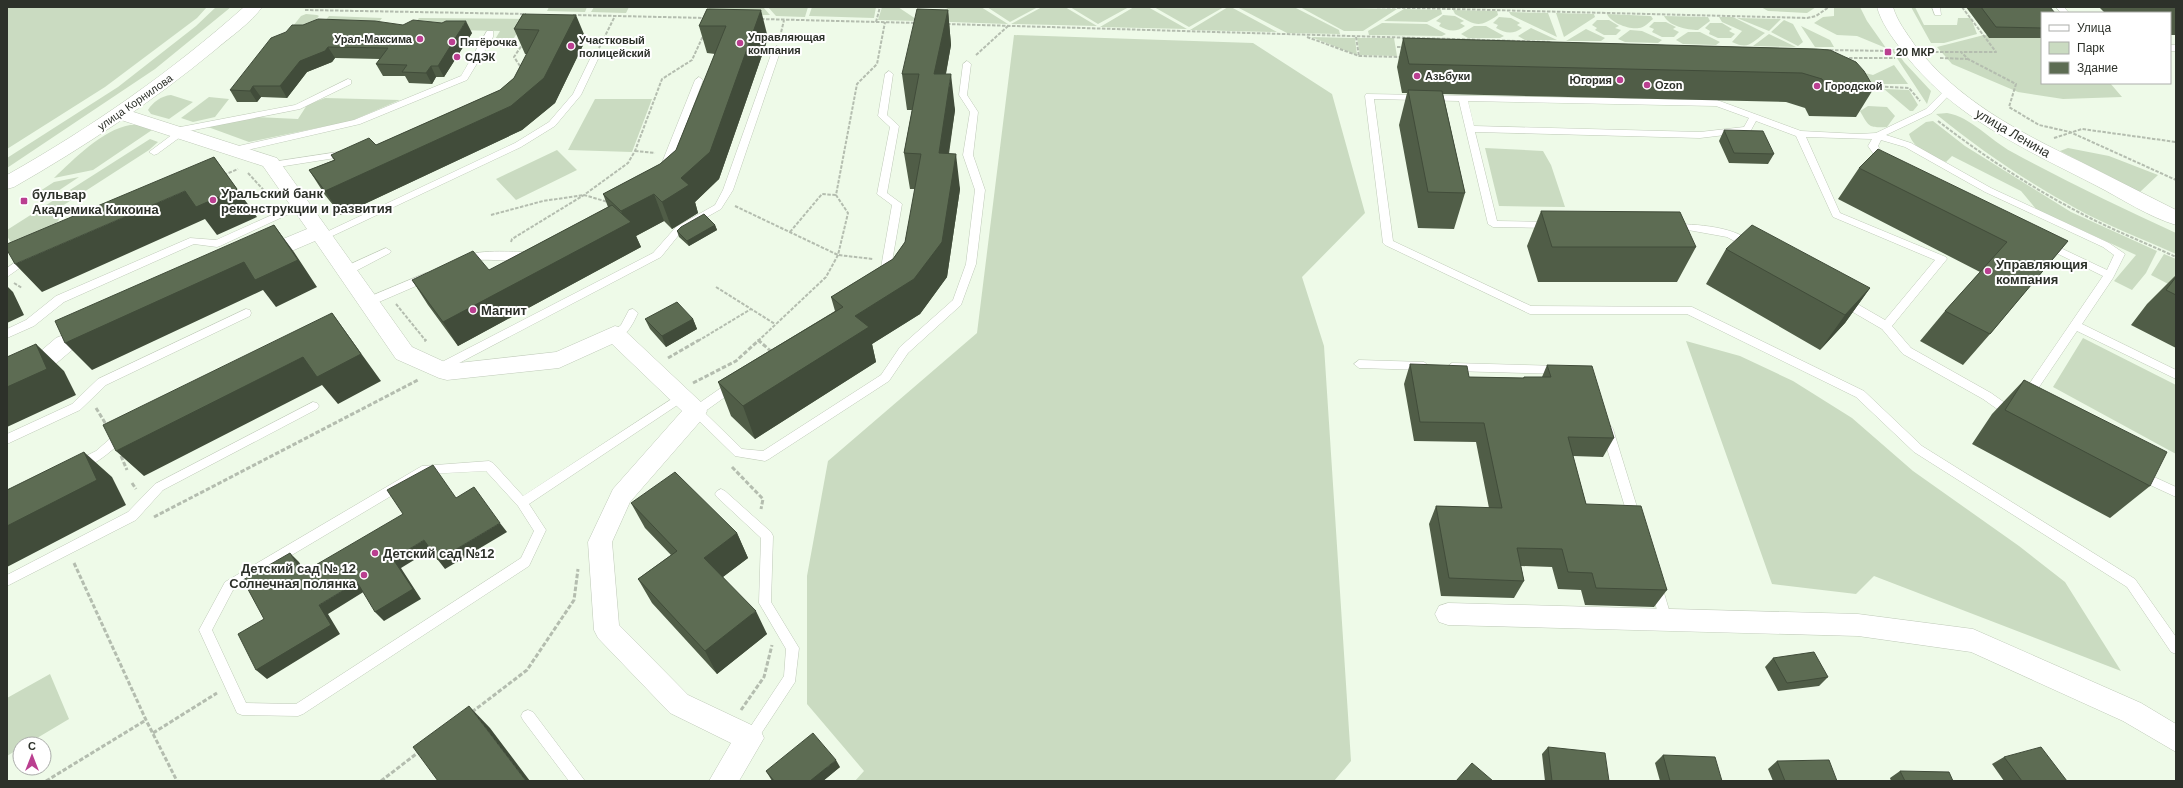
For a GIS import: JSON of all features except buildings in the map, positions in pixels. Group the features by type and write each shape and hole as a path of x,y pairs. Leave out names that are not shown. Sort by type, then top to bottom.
{"street":[{"name":"улица Корнилова","path":"7,184 121,114 166,81 254,7"},
{"name":"улица Ленина","path":"1886,7 1887,16 1913,55 1948,92 1983,119 2031,146 2176,218"},
{"path":"121,114 267,162 301,205 346,271 378,298 404,353 447,372 559,360 615,334 689,398 621,496 600,542 607,630 679,704 750,738 723,781"},
{"path":"244,264 321,234"},
{"path":"7,384 30,373 64,344 107,324"},
{"path":"1448,614 1858,625 1973,641 2132,712 2176,739"}],"lane":[{"path":"234,150 357,122 464,78 490,37 490,32"},
{"path":"440,368 657,255 679,229 718,207 728,190 777,49"},
{"path":"321,234 518,145 552,124 577,95 594,59"},
{"path":"689,398 739,454 766,456 885,378 904,350 957,302 971,264 980,190 968,155 974,112 963,95 967,64"},
{"path":"878,284 884,279 896,204 882,194 895,126 882,116 889,74"},
{"path":"653,178 664,167 670,155 699,80"},
{"path":"154,152 177,132 297,107 348,82"},
{"path":"1892,169 1885,165 1873,146 1878,136 1929,111 1948,92"},
{"path":"1832,294 1886,326 1907,351 1987,396 2019,411 2109,275 2120,254 2106,245 1988,190 1908,145 1878,136 1800,134 1717,103 1370,96 1388,243 1530,310 1688,310 1860,394 1918,449 2131,583 2176,648"},
{"path":"1463,99 1493,224 1556,225"},
{"path":"1471,129 1700,135 1747,130 1754,117"},
{"path":"1800,134 1836,215 1942,259 1886,326"},
{"path":"267,162 354,153"},
{"path":"7,334 30,323 60,299 193,240 217,244 301,205"},
{"path":"1664,227 1688,227 1730,234 1757,250"},
{"path":"2038,241 2109,275"},
{"path":"455,264 476,256 525,256 539,249"},
{"path":"346,271 386,251"},
{"path":"7,273 34,255"},
{"path":"378,298 435,273"},
{"path":"615,334 625,328 633,312"},
{"path":"7,439 76,407 102,382 246,313"},
{"path":"2075,325 2176,375"},
{"path":"1359,364 1573,371"},
{"path":"522,503 689,398 745,377"},
{"path":"7,581 132,516 159,487 313,406"},
{"path":"1603,416 1638,529"},
{"path":"64,472 100,454 127,429 134,426"},
{"path":"490,466 522,503 540,530 525,562 298,710 242,709 205,630 229,586 426,469 490,466"},
{"path":"2127,469 2176,492"},
{"path":"721,494 767,536 765,603 793,648 790,678 750,738"},
{"path":"1652,574 1666,620"},
{"path":"528,716 578,781"}],"path":[{"path":"876,22 880,7"},
{"path":"1372,7 1807,18 1816,16 1829,7"},
{"path":"1839,58 1961,52 1996,52 1962,7"},
{"path":"305,10 528,14"},
{"path":"570,15 710,18 708,22"},
{"path":"594,59 615,16"},
{"path":"754,19 920,23"},
{"path":"777,49 784,20"},
{"path":"689,398 736,360 826,277 838,255 848,213 836,195 857,84 877,64 885,22"},
{"path":"942,24 1305,36 1555,42"},
{"path":"967,64 1008,26"},
{"path":"503,256 512,239 584,195 628,163 635,151 662,79 692,60 698,51 705,31"},
{"path":"1305,36 1359,56 1407,57"},
{"path":"1356,37 1359,56"},
{"path":"520,66 514,57 525,40"},
{"path":"1397,47 1407,47"},
{"path":"1820,50 1968,58"},
{"path":"1961,52 1968,58 2016,84 2009,107 2039,125 2070,132 2176,180"},
{"path":"1868,86 1909,88 1937,121 1966,143 2047,194 2093,219 2176,256"},
{"path":"2031,146 2082,129 2173,143 2176,142"},
{"path":"635,151 670,155"},
{"path":"223,175 267,162"},
{"path":"790,232 822,194 836,195"},
{"path":"491,215 543,201 584,195 611,203"},
{"path":"722,200 838,255 887,261"},
{"path":"716,287 775,324"},
{"path":"378,298 396,304 428,344"},
{"path":"396,304 403,301"},
{"path":"666,360 751,309"},
{"path":"758,340 776,355"},
{"path":"149,520 440,368"},
{"path":"89,394 115,441 127,470"},
{"path":"729,464 763,499 757,527"},
{"path":"72,560 146,720 177,781"},
{"path":"470,713 527,670 574,600 579,563"},
{"path":"729,728 764,677 772,645 769,638"},
{"path":"153,733 231,685"},
{"path":"46,781 146,720"},
{"path":"381,781 425,747"}],"green space":[{"path":"7,7 207,7 197,18 105,87 7,149"},
{"path":"216,7 231,7 155,69 7,168 7,158 118,87 196,26"},
{"path":"549,7 587,7 585,12 547,11"},
{"path":"594,7 629,7 626,13 591,12"},
{"path":"710,7 763,7 770,15 706,15"},
{"path":"768,7 808,7 805,17 776,16"},
{"path":"812,7 876,7 874,18 809,16"},
{"path":"882,7 898,7 919,21 878,20"},
{"path":"950,7 981,7 1008,24 922,21"},
{"path":"987,7 1038,7 1010,22"},
{"path":"1042,7 1065,7 1097,26 1011,24"},
{"path":"1070,7 1129,7 1098,24"},
{"path":"1134,7 1148,7 1187,29 1100,27"},
{"path":"1154,7 1224,7 1189,27"},
{"path":"1228,7 1231,7 1277,32 1190,30"},
{"path":"1237,7 1294,7 1339,30 1340,34 1287,33"},
{"path":"1300,7 1397,9 1363,31 1344,31"},
{"path":"1761,7 1816,7 1807,13 1768,11"},
{"path":"1834,7 1860,7 1867,21 1886,48 1857,36 1837,35 1814,23 1823,17 1834,16"},
{"path":"1911,7 1915,7 1924,25 1957,25 1958,18 1971,18 1977,34 1944,43 1931,43"},
{"path":"1404,9 1441,10 1442,14 1427,22 1384,21"},
{"path":"1453,10 1497,11 1498,15 1486,22 1477,24 1455,14"},
{"path":"1509,12 1548,13 1557,37 1511,15"},
{"path":"1556,13 1594,14 1595,17 1564,37"},
{"path":"306,14 319,16 310,26 293,26 301,16"},
{"path":"1607,14 1651,16 1653,19 1641,28 1631,28 1617,23"},
{"path":"1443,15 1455,16 1464,21 1460,23 1465,26 1458,30 1442,28 1439,26 1441,23 1436,21"},
{"path":"329,16 382,18 375,27 320,27"},
{"path":"1664,16 1708,17 1710,21 1698,30 1694,30 1674,25"},
{"path":"1499,17 1511,18 1520,23 1517,25 1522,28 1515,32 1499,30 1496,28 1498,25 1493,23"},
{"path":"1719,17 1733,17 1765,33 1750,44 1742,45 1732,42 1742,31 1722,22"},
{"path":"419,18 526,19 514,38 494,41 500,31 411,29"},
{"path":"1737,18 1781,19 1769,31"},
{"path":"1597,20 1609,20 1619,26 1615,28 1621,30 1616,35 1604,35 1595,30 1597,28 1592,25"},
{"path":"1784,20 1793,24 1803,42 1798,46 1771,32"},
{"path":"1654,22 1666,22 1676,27 1673,29 1679,32 1674,37 1662,37 1652,32 1654,29 1649,27"},
{"path":"1382,23 1427,24 1446,34 1442,36 1369,35 1368,31"},
{"path":"1710,23 1722,23 1732,29 1729,31 1735,34 1731,38 1718,38 1709,34 1710,31 1705,28"},
{"path":"1474,26 1486,26 1504,36 1500,38 1468,38 1461,34"},
{"path":"1801,26 1830,40 1834,47 1815,47"},
{"path":"1531,28 1557,40 1525,40 1518,36"},
{"path":"1586,29 1605,38 1601,41 1566,41"},
{"path":"1630,30 1642,31 1662,40 1658,43 1625,42 1618,39"},
{"path":"1688,32 1700,32 1720,42 1716,45 1683,44 1676,40"},
{"path":"1769,34 1796,47 1753,46"},
{"path":"1014,35 1253,43 1332,94 1365,213 1302,277 1324,346 1351,761 1334,781 855,781 864,771 807,704 807,576 828,461 977,333"},
{"path":"1984,35 2041,35 2041,84 2111,84 2122,97 2063,99 2018,92 1952,64 1937,47"},
{"path":"1311,37 1355,38 1357,55"},
{"path":"1357,38 1394,38 1397,56 1360,55"},
{"path":"1891,49 1895,49 1904,62 1931,91 1927,104"},
{"path":"1894,65 1908,84 1868,84 1846,68 1873,75"},
{"path":"1884,89 1909,90 1918,105 1913,111 1910,111"},
{"path":"171,95 193,102 169,119 151,114 148,110 152,104 161,98"},
{"path":"209,97 229,99 215,117 193,122 181,118"},
{"path":"325,98 400,100 351,121 249,142 208,127 256,117 298,119 307,105"},
{"path":"595,99 652,99 632,152 568,150"},
{"path":"1868,106 1887,107 1895,116 1887,127 1873,127 1865,120 1860,111"},
{"path":"1947,113 1964,119 2004,147 2032,163 2093,194 2176,233 2176,254 2077,209 2022,177 1987,153 1936,114"},
{"path":"1933,121 1965,146 2071,212 2157,251 2146,273 2132,290 2114,281 2136,255 2036,209 2021,191 1952,156 1946,162 1919,148 1911,140 1909,134 1926,122"},
{"path":"130,125 139,125 152,130 93,170 54,178 79,154 99,139 120,128"},
{"path":"150,139 158,142 149,150 56,210 59,220 46,233 18,254 7,236 7,230"},
{"path":"1485,148 1543,151 1551,165 1565,207 1499,206"},
{"path":"2068,148 2109,156 2158,175 2140,192 2060,151"},
{"path":"557,150 577,170 516,200 496,179"},
{"path":"79,177 52,195 40,191 54,182"},
{"path":"2164,254 2176,259 2176,288 2151,275"},
{"path":"2083,338 2176,385 2176,454 2053,387"},
{"path":"1686,341 1740,356 1793,381 1852,418 1913,471 2019,546 2065,582 2121,671 1874,576 1856,594 1772,584"},
{"path":"50,674 69,719 40,736 12,736 12,753 7,756 7,698"}],"place":[{"name":"Урал-Максима","path":"420,39"},
{"name":"Пятёрочка","path":"452,42"},
{"name":"Управляющая компания","path":"740,43"},
{"name":"Участковый полицейский","path":"571,46"},
{"name":"20 МКР","path":"1888,52"},
{"name":"СДЭК","path":"457,57"},
{"name":"Азьбуки","path":"1417,76"},
{"name":"Югория","path":"1620,80"},
{"name":"Ozon","path":"1647,85"},
{"name":"Городской","path":"1817,86"},
{"name":"Уральский банк реконструкции и развития","path":"213,200"},
{"name":"бульвар Академика Кикоина","path":"24,201"},
{"name":"Управляющия компания","path":"1988,271"},
{"name":"Магнит","path":"473,310"},
{"name":"Детский сад №12","path":"375,553"},
{"name":"Детский сад № 12 Солнечная полянка","path":"364,575"}]}
